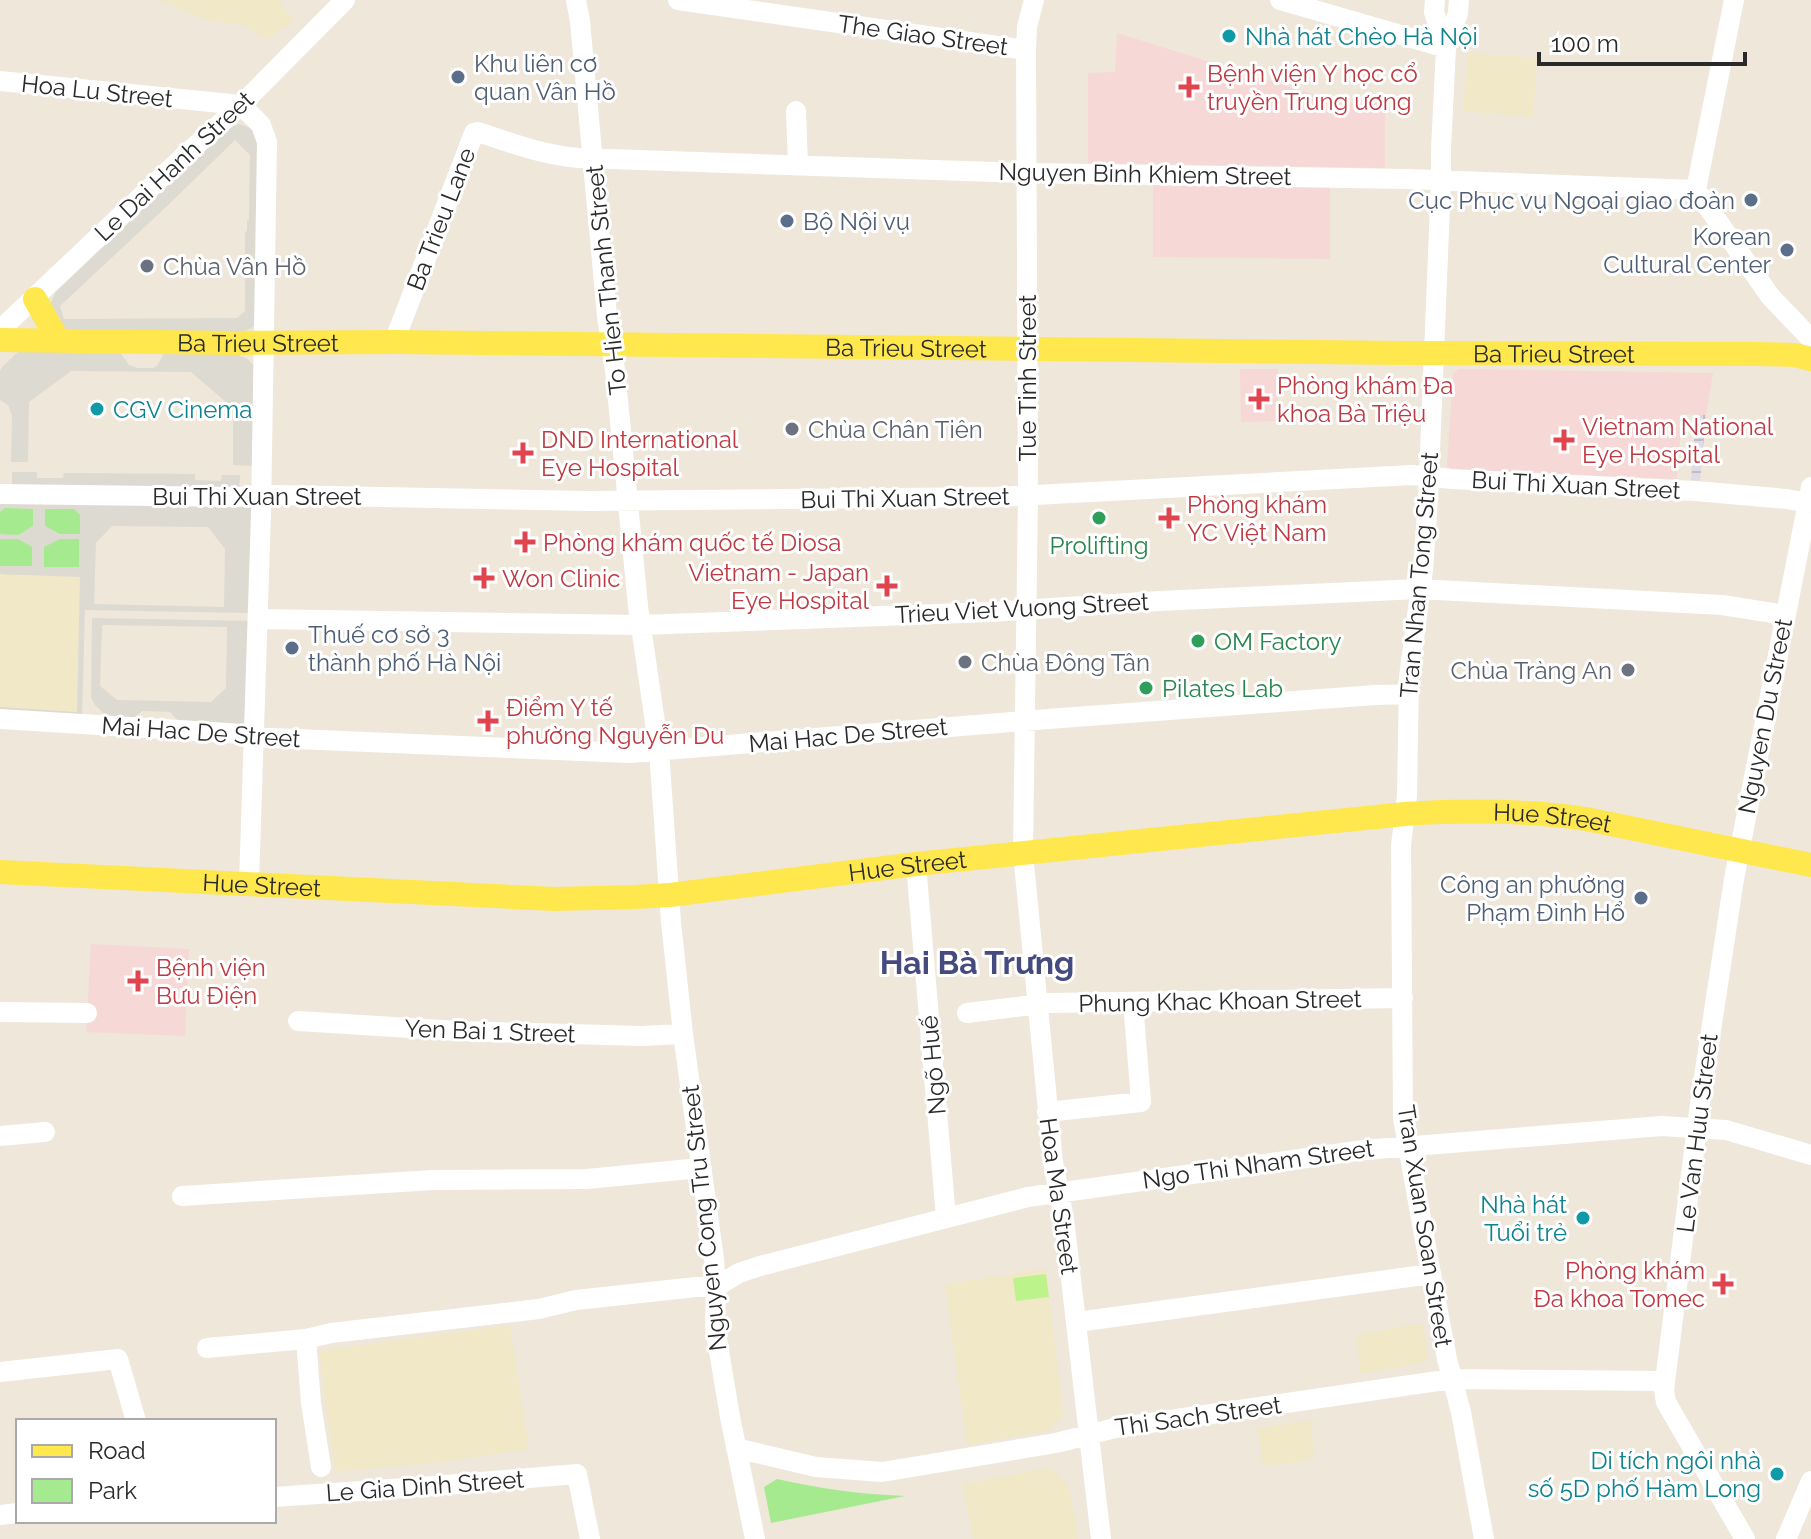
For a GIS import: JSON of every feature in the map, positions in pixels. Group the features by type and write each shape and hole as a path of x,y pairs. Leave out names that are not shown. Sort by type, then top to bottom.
{"main road":[{"path":"35,299 58,340"},
{"name":"Ba Trieu Street","path":"0,340 1757,354 1795,355 1811,359"},
{"name":"Hue Street","path":"0,872 554,899 670,895 916,864 1405,814 1476,811 1550,813 1811,865"}],"street":[{"name":"Le Dai Hanh Street","path":"0,330 241,105 345,0"},
{"name":"To Hien Thanh Street","path":"576,0 641,625 659,750 670,895"},
{"name":"The Giao Street","path":"678,0 1026,50"},
{"name":"Tue Tinh Street","path":"1023,853 1028,496 1026,50 1027,27 1034,0"},
{"path":"1280,0 1446,48"},
{"name":"Tran Nhan Tong Street","path":"1435,0 1434,12 1446,48"},
{"name":"Tran Nhan Tong Street","path":"1405,814 1408,694 1423,570 1429,478 1446,48 1458,13 1459,0"},
{"path":"1734,0 1696,190 1770,296 1811,339"},
{"name":"Hoa Lu Street","path":"0,81 241,105"},
{"path":"241,105 261,125 267,142 261,496 249,884"},
{"path":"796,111 798,164"},
{"name":"Nguyen Binh Khiem Street","path":"394,342 474,133 478,132 529,150 557,156 593,158 1026,173 1441,181 1696,190"},
{"name":"Bui Thi Xuan Street","path":"0,494 628,501 983,498 1412,475 1787,499 1809,495"},
{"name":"Nguyen Du Street","path":"1739,851 1809,495"},
{"name":"Trieu Viet Vuong Street","path":"258,619 641,625 1419,589 1722,605 1785,615"},
{"name":"Mai Hac De Street","path":"0,719 272,738 629,753 1408,694"},
{"name":"Tran Xuan Soan Street","path":"1405,814 1401,845 1403,1118 1484,1539"},
{"name":"Le Van Huu Street","path":"1739,851 1712,1020 1664,1381 1666,1402 1745,1539"},
{"name":"Hoa Ma Street","path":"1023,853 1047,1112 1064,1219 1101,1539"},
{"name":"Ngõ Huế","path":"916,864 946,1218"},
{"name":"Nguyen Cong Tru Street","path":"670,895 683,1034 714,1259 715,1327 755,1539"},
{"name":"Phung Khac Khoan Street","path":"967,1013 1038,1005 1403,998"},
{"path":"1047,1112 1141,1102 1133,1002"},
{"path":"8,1012 87,1013"},
{"name":"Yen Bai 1 Street","path":"298,1021 458,1031 641,1036 683,1034"},
{"name":"Ngo Thi Nham Street","path":"716,1287 739,1273 1028,1197 1348,1152 1662,1126 1726,1130 1811,1155"},
{"path":"0,1136 45,1132"},
{"path":"182,1196 432,1180 587,1179 700,1168"},
{"path":"1077,1322 1431,1274"},
{"path":"207,1348 306,1339 331,1333 539,1309 576,1300 716,1287"},
{"path":"306,1339 311,1403 321,1467"},
{"path":"0,1372 118,1359 135,1419"},
{"name":"Thi Sach Street","path":"736,1448 816,1467 882,1472 1056,1443 1115,1428 1452,1379 1664,1381"},
{"name":"Le Gia Dinh Street","path":"276,1497 577,1474 590,1539"},
{"path":"1786,1539 1811,1481"}],"shaded area":[{"path":"159,0 278,0 294,20 267,40 245,26 206,20"},
{"name":"Bệnh viện Y học cổ truyền Trung ương","path":"1117,33 1336,101 1385,104 1385,168 1088,163 1088,73 1115,72"},
{"path":"1468,53 1537,58 1533,117 1463,111"},
{"path":"238,124 251,128 257,135 257,323 243,332 67,332 49,307 55,293 229,129","holes":["235,140 250,155 249,220 245,232 245,311 237,318 64,319 60,306"]},
{"name":"Bệnh viện Y học cổ truyền Trung ương","path":"1153,185 1330,187 1330,259 1153,257"},
{"path":"119,351 129,365 138,368 157,366 165,352 235,353 247,359 257,368 256,466 233,465 233,408 191,372 71,371 29,402 28,462 11,462 12,415 8,405 0,400 2,367 18,352"},
{"name":"Phòng khám Đa khoa Bà Triệu","path":"1240,369 1278,369 1278,421 1241,422"},
{"name":"Vietnam National Eye Hospital","path":"1459,369 1713,373 1706,415 1682,414 1677,479 1452,470 1447,466 1453,373"},
{"path":"1696,414 1706,415 1700,481 1691,480"},
{"path":"12,472 37,472 37,478 63,478 64,473 195,474 195,480 221,481 222,475 240,475 239,491 12,488"},
{"path":"0,503 249,505 252,507 249,613 85,610 82,715 0,714 0,707 77,712 80,577 0,574 0,566 32,566 32,547 18,539 0,539 0,534 18,535 33,526 33,509 5,508 0,512","holes":["45,509 74,509 80,515 80,534 60,534 45,526","112,526 208,527 225,549 224,607 94,604 96,543","60,539 79,539 79,567 44,567 44,547"]},
{"path":"0,574 80,576 77,712 0,707"},
{"path":"92,618 252,621 250,717 244,726 179,722 170,712 142,711 131,721 111,720 91,697","holes":["102,625 227,627 226,688 211,702 117,700 100,686"]},
{"name":"Bệnh viện Bưu Điện","path":"91,944 189,949 185,1036 86,1032"},
{"path":"1046,1269 1063,1414 1050,1430 967,1445 945,1284"},
{"path":"1422,1323 1428,1356 1422,1363 1360,1374 1357,1335"},
{"path":"510,1325 529,1449 418,1465 335,1471 319,1351"},
{"path":"1310,1421 1315,1457 1263,1465 1258,1428"},
{"path":"1049,1468 1069,1485 1078,1539 973,1539 963,1484"}],"green space":[{"path":"82,502 80,576 0,574 0,503"},
{"path":"1046,1274 1049,1297 1016,1301 1013,1278"},
{"path":"777,1479 809,1486 905,1496 771,1523 764,1487"}],"place":[{"name":"Nhà hát Chèo Hà Nội","path":"1229,36"},
{"name":"Khu liên cơ quan Vân Hồ","path":"458,77"},
{"name":"Bệnh viện Y học cổ truyền Trung ương","path":"1189,87"},
{"name":"Cục Phục vụ Ngoại giao đoàn","path":"1751,200"},
{"name":"Bộ Nội vụ","path":"787,221"},
{"name":"Korean Cultural Center","path":"1787,250"},
{"name":"Chùa Vân Hồ","path":"147,266"},
{"name":"Phòng khám Đa khoa Bà Triệu","path":"1259,399"},
{"name":"CGV Cinema","path":"97,409"},
{"name":"Chùa Chân Tiên","path":"792,429"},
{"name":"Vietnam National Eye Hospital","path":"1564,440"},
{"name":"DND International Eye Hospital","path":"523,453"},
{"name":"Prolifting","path":"1099,518"},
{"name":"Phòng khám YC Việt Nam","path":"1169,518"},
{"name":"Phòng khám quốc tế Diosa","path":"525,542"},
{"name":"Won Clinic","path":"484,578"},
{"name":"Vietnam - Japan Eye Hospital","path":"887,586"},
{"name":"OM Factory","path":"1198,641"},
{"name":"Thuế cơ sở 3 thành phố Hà Nội","path":"292,648"},
{"name":"Chùa Đông Tân","path":"965,662"},
{"name":"Chùa Tràng An","path":"1628,670"},
{"name":"Pilates Lab","path":"1146,688"},
{"name":"Điểm Y tế phường Nguyễn Du","path":"488,721"},
{"name":"Công an phường Phạm Đình Hổ","path":"1641,898"},
{"name":"Bệnh viện Bưu Điện","path":"138,981"},
{"name":"Nhà hát Tuổi trẻ","path":"1583,1218"},
{"name":"Phòng khám Đa khoa Tomec","path":"1723,1284"},
{"name":"Di tích ngôi nhà số 5D phố Hàm Long","path":"1777,1474"}],"district":[{"name":"Hai Bà Trưng","path":"977,962"}]}
